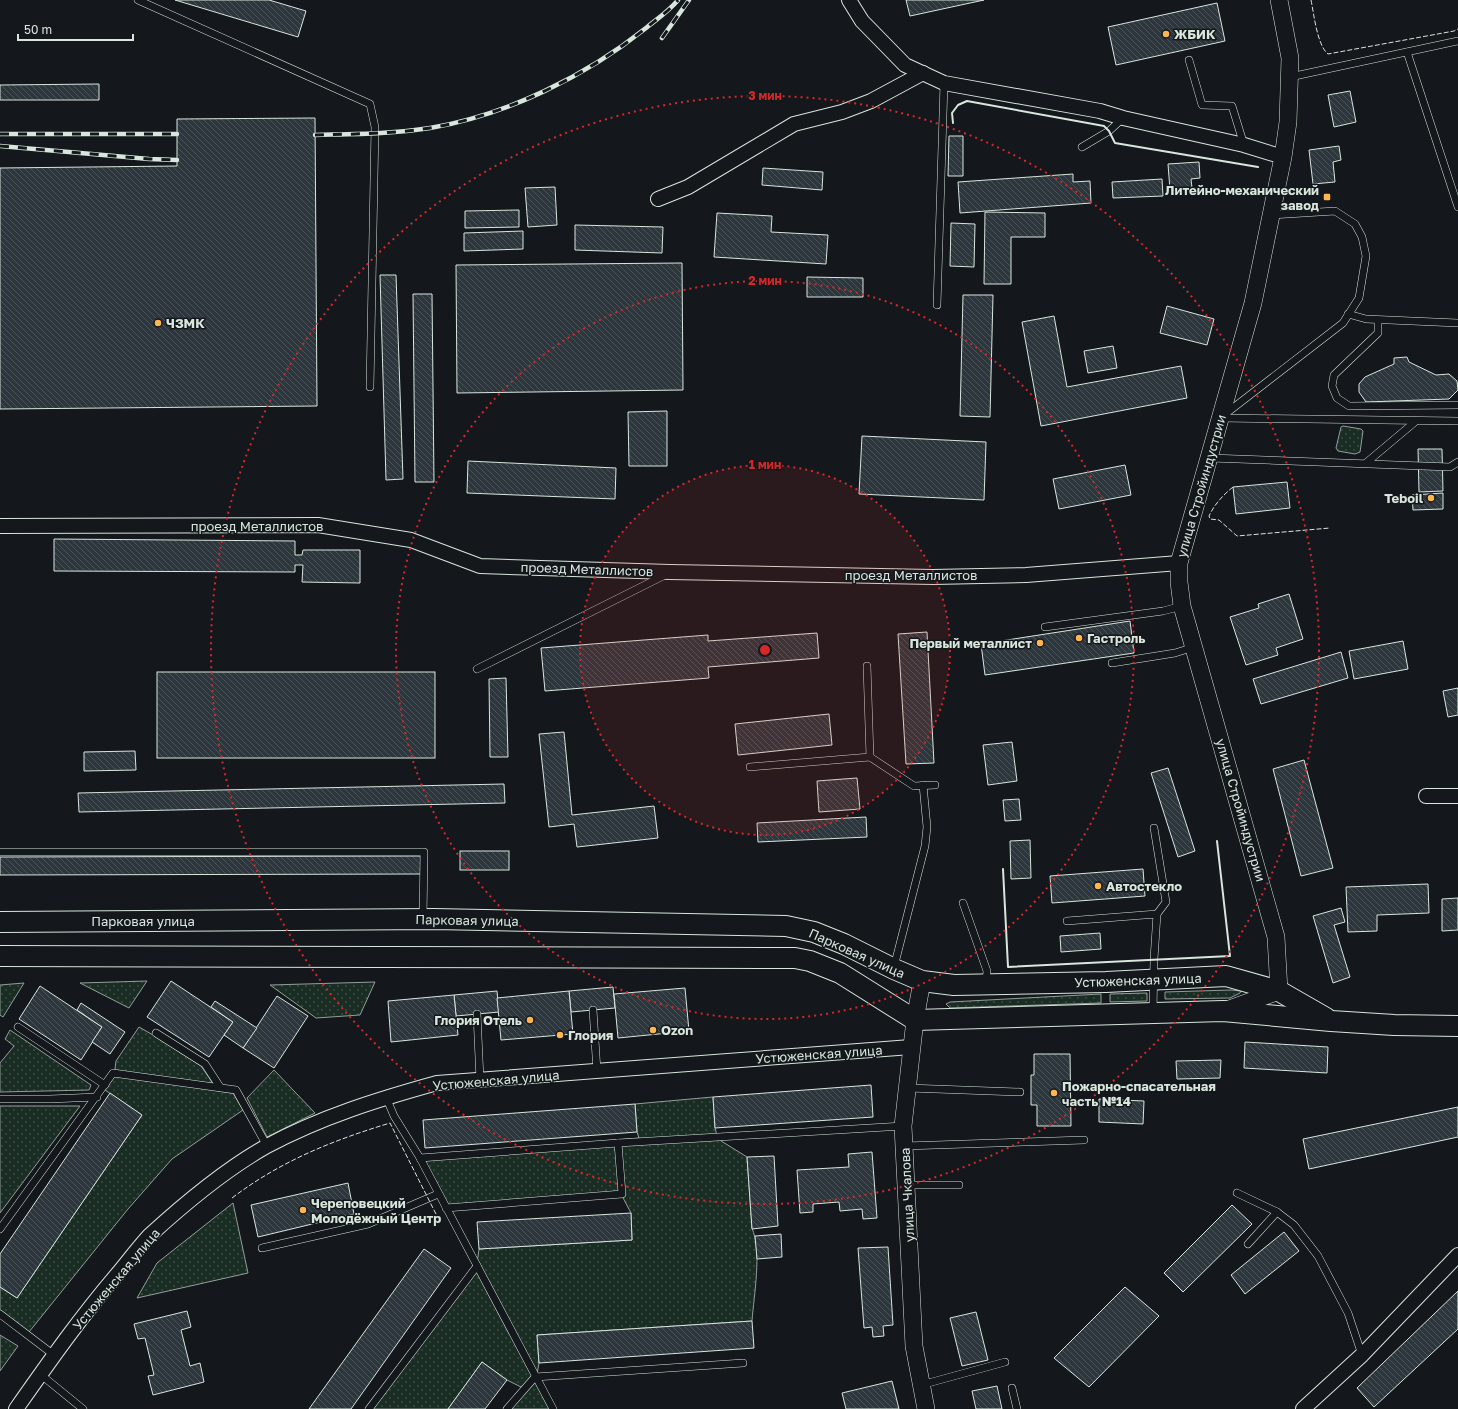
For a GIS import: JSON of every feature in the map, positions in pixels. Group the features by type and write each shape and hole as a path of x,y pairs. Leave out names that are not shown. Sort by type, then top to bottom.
{"main road":[{"name":"Парковая улица","path":"0,922 423,919 749,924 786,926 814,932 844,944 922,981"},
{"name":"Парковая улица","path":"0,956 795,958 810,961 840,973 914,1020"},
{"name":"Устюженская улица","path":"922,981 954,985 1153,980 1226,976 1279,991 1331,1021"},
{"name":"Устюженская улица","path":"914,1020 1223,1011 1331,1021 1394,1025 1458,1026"}],"street":[{"path":"849,0 862,21 904,65 944,83 1100,111 1123,118 1244,145 1283,157"},
{"name":"улица Стройиндустрии","path":"1279,0 1290,58 1288,122 1283,157 1253,303 1179,563 1179,582 1182,606 1276,937 1279,991"},
{"path":"658,199 688,187 794,124 842,112 871,100 923,73"},
{"name":"проезд Металлистов","path":"0,526 318,525 411,540 480,566 670,572 933,577 1026,575 1179,563"},
{"path":"1426,796 1458,796"},
{"name":"улица Чкалова","path":"922,981 914,1020 903,1126 914,1346 926,1409"},
{"name":"Устюженская улица","path":"1223,1011 1279,991"},
{"name":"Устюженская улица","path":"16,1409 99,1295 148,1237 198,1194 231,1169 267,1146 327,1118 386,1097 437,1083 911,1047"},
{"path":"1303,1409 1362,1355 1458,1256"}],"lane":[{"path":"138,0 370,104 375,127 370,387"},
{"path":"1290,77 1458,41"},
{"path":"1407,52 1458,207"},
{"path":"1189,60 1202,105 1232,106 1244,145"},
{"path":"936,305 944,83"},
{"path":"1082,147 1109,131 1123,118"},
{"path":"1221,418 1343,322 1359,298 1366,256 1362,237 1355,224 1335,211 1271,215"},
{"path":"1348,314 1366,319 1378,320 1458,323"},
{"path":"1378,320 1378,333 1334,376 1332,386 1337,398 1348,406 1458,405"},
{"path":"1221,418 1458,422"},
{"path":"1366,463 1416,421"},
{"path":"1209,458 1450,467 1458,462"},
{"path":"477,669 670,572"},
{"path":"1045,627 1163,611 1182,606"},
{"path":"1112,663 1175,653 1194,647"},
{"path":"867,666 870,757"},
{"path":"750,767 870,757 914,786 935,785"},
{"path":"894,969 925,846 927,827 923,785"},
{"path":"1153,1012 1153,980 1158,914 1166,902 1154,828"},
{"path":"0,852 424,852 423,919"},
{"path":"963,903 986,971 986,984"},
{"path":"1067,921 1158,914"},
{"path":"593,1010 597,1071"},
{"path":"477,1014 480,1080"},
{"path":"18,1027 105,1085"},
{"path":"156,1033 204,1064 220,1087"},
{"path":"0,1229 113,1073 236,1090 267,1146"},
{"path":"908,1088 1020,1092"},
{"path":"0,1099 97,1097"},
{"path":"386,1097 394,1116 420,1158 553,1409"},
{"path":"420,1158 618,1143 903,1126"},
{"path":"904,1146 1084,1140"},
{"path":"446,1208 622,1194 618,1143"},
{"path":"906,1185 959,1185"},
{"path":"1237,1193 1277,1212 1294,1225 1318,1256 1348,1313 1362,1355"},
{"path":"262,1248 368,1224 438,1194"},
{"path":"1248,1244 1277,1212"},
{"path":"369,1409 477,1266"},
{"path":"0,1314 54,1355"},
{"path":"921,1385 1005,1362"},
{"path":"507,1409 535,1377 743,1363"},
{"path":"40,1374 83,1409"},
{"path":"1012,1388 1017,1409"}],"green space":[{"path":"1341,427 1361,429 1363,431 1360,452 1355,454 1338,451 1336,448"},
{"path":"147,981 129,1008 80,983"},
{"path":"375,982 360,1015 316,1018 270,985"},
{"path":"24,983 3,1017 0,1015 0,985"},
{"path":"1241,991 1230,998 1165,999 1165,992"},
{"path":"1147,993 1147,1001 1110,1002 1110,994"},
{"path":"1101,994 1101,1003 950,1008 946,1004 950,1002"},
{"path":"139,1027 201,1066 218,1091 233,1093 243,1110 172,1159 128,1209 29,1332 0,1310 0,1287 17,1298 142,1115 105,1090 114,1077 116,1061"},
{"path":"10,1030 91,1085 89,1090 0,1092 0,1063 14,1046 5,1039"},
{"path":"274,1070 315,1113 267,1137 247,1098"},
{"path":"713,1097 715,1128 718,1139 747,1157 752,1228 755,1238 757,1261 752,1321 537,1335 539,1363 537,1374 523,1388 507,1380 482,1362 448,1409 373,1409 476,1271 479,1249 632,1240 631,1213 621,1194 446,1208 420,1158 639,1138 637,1132 635,1104"},
{"path":"0,1106 80,1106 0,1213"},
{"path":"233,1203 248,1273 137,1298 157,1263"},
{"path":"0,1335 18,1346 0,1371"},
{"path":"535,1381 550,1409 510,1409"}],"building":[{"path":"175,0 269,0 306,11 298,37"},
{"path":"906,0 984,0 910,16"},
{"name":"ЖБИК","path":"1217,3 1225,41 1116,65 1108,27"},
{"path":"99,84 99,100 0,100 0,85"},
{"path":"1350,91 1356,122 1334,127 1328,95"},
{"name":"ЧЗМК","path":"315,118 317,406 0,409 0,168 177,166 177,119"},
{"path":"949,136 963,136 963,176 948,176"},
{"path":"1339,146 1341,160 1333,162 1335,182 1313,184 1309,150"},
{"path":"1199,162 1200,178 1191,179 1192,188 1170,190 1168,164"},
{"path":"763,168 823,172 822,190 762,185"},
{"path":"1073,174 1073,182 1090,181 1091,203 960,213 958,182"},
{"path":"1162,179 1163,196 1113,198 1112,182"},
{"path":"555,187 557,225 528,227 525,188"},
{"path":"519,210 519,227 465,228 465,211"},
{"path":"985,212 1045,213 1045,237 1011,237 1011,284 984,284"},
{"path":"717,213 772,216 771,232 828,235 826,264 714,257"},
{"path":"951,223 975,224 974,267 950,266"},
{"path":"575,225 663,227 662,253 575,250"},
{"path":"523,231 523,249 464,251 464,233"},
{"path":"682,263 683,390 457,393 456,265"},
{"path":"380,275 396,275 403,479 386,480"},
{"path":"807,277 863,278 863,297 807,297"},
{"path":"413,294 432,294 434,482 415,482"},
{"path":"963,295 993,295 990,417 960,416"},
{"path":"1167,306 1214,319 1207,345 1160,333"},
{"path":"1054,316 1067,387 1181,366 1187,398 1041,426 1022,322"},
{"path":"1113,346 1117,368 1088,373 1084,351"},
{"path":"1407,357 1409,362 1436,375 1449,374 1457,381 1458,390 1449,399 1366,402 1359,392 1359,384 1365,377 1394,364 1394,358"},
{"path":"667,411 667,466 629,466 628,412"},
{"path":"862,436 986,442 984,500 859,494"},
{"path":"1418,449 1442,449 1443,491 1419,492"},
{"path":"468,461 616,468 615,499 467,493"},
{"path":"1125,465 1131,495 1059,509 1053,479"},
{"path":"1287,482 1290,508 1236,514 1233,487"},
{"path":"1443,493 1443,509 1413,510 1412,495"},
{"path":"54,539 295,541 295,555 302,555 303,550 360,550 360,583 302,582 303,565 295,565 295,572 54,571"},
{"path":"1289,594 1303,639 1276,648 1278,655 1246,665 1230,617 1259,608 1258,604"},
{"path":"1130,621 1134,653 985,675 981,644"},
{"path":"927,632 934,763 906,764 898,634"},
{"path":"817,633 819,658 708,667 709,678 545,691 541,648 708,635 708,641"},
{"path":"1403,641 1408,669 1354,679 1349,651"},
{"path":"1341,652 1348,678 1261,704 1253,679"},
{"path":"157,672 435,672 435,758 157,758"},
{"path":"506,678 508,757 490,757 489,679"},
{"path":"1458,688 1458,715 1448,717 1443,691"},
{"path":"829,714 832,745 738,755 735,724"},
{"path":"564,732 572,815 654,806 658,838 577,847 574,824 549,827 539,734"},
{"path":"1012,742 1017,781 988,785 983,745"},
{"path":"135,751 136,770 84,771 84,752"},
{"path":"1304,760 1333,868 1301,876 1273,769"},
{"path":"1168,768 1195,851 1178,857 1151,773"},
{"path":"857,778 860,809 819,812 817,781"},
{"path":"504,784 505,803 79,812 78,793"},
{"path":"1019,799 1021,820 1005,821 1003,800"},
{"path":"866,817 867,837 758,842 757,823"},
{"path":"1030,840 1031,878 1011,879 1010,841"},
{"path":"460,851 509,851 509,870 460,870"},
{"path":"421,856 421,874 0,875 0,857"},
{"name":"Автостекло","path":"1143,869 1145,896 1052,903 1050,876"},
{"path":"1428,884 1429,913 1377,915 1377,931 1348,932 1346,887"},
{"path":"1458,898 1458,930 1442,931 1442,899"},
{"path":"1341,908 1345,922 1334,925 1350,977 1333,983 1313,916"},
{"path":"1100,933 1101,949 1061,952 1060,936"},
{"path":"171,981 233,1022 209,1057 147,1017"},
{"path":"40,986 102,1027 81,1060 19,1019"},
{"path":"613,987 615,1008 571,1012 569,991"},
{"path":"685,988 689,1031 618,1038 614,994"},
{"path":"497,991 499,1012 456,1016 454,995"},
{"path":"569,991 573,1034 501,1040 497,998"},
{"path":"454,995 458,1035 391,1042 388,1001"},
{"path":"277,996 308,1016 274,1068 243,1048"},
{"path":"215,1001 257,1028 243,1048 224,1035 233,1022 211,1007"},
{"path":"81,1003 125,1032 110,1054 92,1042 102,1027 77,1010"},
{"path":"1245,1042 1328,1047 1327,1073 1244,1068"},
{"path":"1034,1054 1070,1054 1071,1126 1037,1126 1037,1105 1031,1105 1031,1075 1034,1075"},
{"path":"1221,1060 1220,1078 1177,1079 1176,1061"},
{"path":"871,1085 873,1117 715,1128 713,1097"},
{"path":"110,1093 142,1115 17,1298 0,1287 0,1254"},
{"path":"1099,1099 1144,1101 1143,1124 1099,1122"},
{"path":"635,1104 637,1132 425,1148 423,1120"},
{"path":"1458,1107 1458,1137 1309,1169 1303,1139"},
{"path":"872,1152 877,1218 863,1219 862,1209 840,1211 839,1202 813,1204 813,1212 800,1213 797,1170 849,1167 848,1154"},
{"path":"774,1156 778,1226 752,1229 747,1157"},
{"name":"Череповецкий Молодёжный Центр","path":"348,1183 354,1214 258,1237 251,1205"},
{"path":"1232,1205 1252,1224 1183,1292 1164,1273"},
{"path":"631,1213 632,1240 479,1249 477,1222"},
{"path":"1284,1232 1299,1251 1245,1294 1231,1275"},
{"path":"781,1234 782,1257 757,1259 755,1236"},
{"path":"888,1247 893,1325 883,1326 884,1336 873,1337 872,1327 864,1328 858,1248"},
{"path":"424,1249 451,1268 351,1409 309,1409"},
{"path":"1125,1287 1159,1316 1089,1387 1054,1358"},
{"path":"1458,1291 1458,1329 1374,1407 1357,1388"},
{"path":"187,1311 191,1327 181,1330 190,1366 200,1363 204,1382 153,1395 148,1376 154,1375 145,1338 138,1339 134,1324"},
{"path":"976,1312 988,1360 962,1366 950,1318"},
{"path":"752,1321 754,1348 539,1363 537,1335"},
{"path":"482,1362 507,1380 485,1409 448,1409"},
{"path":"892,1381 899,1409 846,1409 842,1393"},
{"path":"997,1386 1002,1409 976,1409 972,1391"}],"railway":[{"path":"315,135 387,133 416,130 459,122 488,114 544,91 598,62 623,46 667,11 678,0"},
{"path":"662,38 689,0"},
{"path":"0,134 177,134"},
{"path":"0,146 149,159 177,160"}],"fence":[{"path":"1311,0 1321,44 1328,54 1454,31 1458,29"},
{"path":"1233,487 1219,500 1209,516 1210,519 1219,520 1237,536 1330,528"},
{"path":"232,1198 269,1173 307,1153 347,1137 390,1123 439,1220"}],"wall":[{"path":"953,123 952,113 958,105 967,101 1104,126 1109,131 1115,143 1258,167"},
{"path":"1003,869 1008,967 1230,956 1217,841"}],"place":[{"name":"ЖБИК","path":"1166,34"},
{"name":"Литейно-механический завод","path":"1327,197"},
{"name":"ЧЗМК","path":"158,323"},
{"name":"Teboil","path":"1431,498"},
{"name":"Гастроль","path":"1079,638"},
{"name":"Первый металлист","path":"1040,643"},
{"name":"Автостекло","path":"1098,886"},
{"name":"Глория Отель","path":"530,1020"},
{"name":"Ozon","path":"653,1030"},
{"name":"Глория","path":"560,1035"},
{"name":"Пожарно-спасательная часть №14","path":"1054,1093"},
{"name":"Череповецкий Молодёжный Центр","path":"303,1210"}]}
